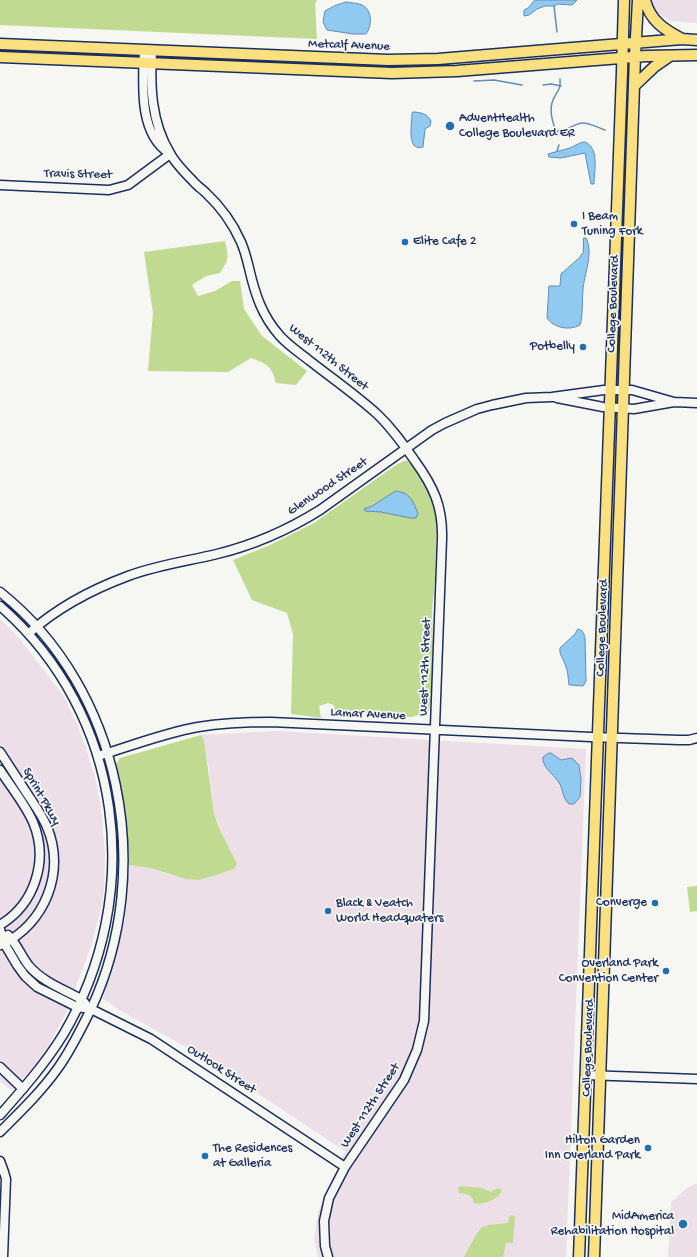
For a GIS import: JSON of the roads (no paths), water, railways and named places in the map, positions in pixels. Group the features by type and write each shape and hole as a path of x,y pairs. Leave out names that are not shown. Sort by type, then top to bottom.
{"main road":[{"name":"College Boulevard","path":"579,1257 624,0"},
{"name":"College Boulevard","path":"594,1257 638,0"},
{"path":"645,0 650,13 658,24 682,39"},
{"name":"Metcalf Avenue","path":"0,44 363,60 412,60 682,39 697,40"},
{"name":"Metcalf Avenue","path":"0,57 392,73 457,71 635,56 697,55"},
{"path":"634,86 654,67 670,56"}],"street":[{"name":"West 112th Street","path":"148,51 143,95 148,120 156,142 161,148 170,154 193,182 206,193 225,214 244,251 255,292 262,310 272,326 294,349 377,414 394,430 425,474 434,491 442,518 426,1006 422,1035 412,1065 404,1080 345,1167 333,1189 324,1221 324,1234 328,1257"},
{"name":"Travis Street","path":"0,185 109,190 128,185 170,154"},
{"name":"Glenwood Street","path":"29,633 57,611 129,575 242,547 281,532 320,510 406,448 445,423 477,409 512,400 552,397 604,390 632,390 674,402"},
{"name":"Glenwood Street","path":"552,397 609,408 634,409 674,402 697,403"},
{"path":"0,592 36,626 59,655 77,683 94,718 108,753 118,795 122,821 123,849 123,881 119,915 104,976 91,1009 58,1067 36,1095 0,1132"},
{"path":"0,606 29,633 52,662 69,689 85,722 98,756 105,782 111,820 113,847 113,874 105,929 81,999 63,1034 51,1053 0,1115"},
{"name":"Lamar Avenue","path":"98,756 185,730 210,725 240,722 278,722 597,738 694,741"},
{"name":"Sprint Pkwy","path":"0,752 43,819 50,835 54,857 52,882 44,904 31,922 5,942"},
{"name":"Sprint Pkwy","path":"0,770 32,821 37,836 40,854 37,877 29,896 19,910 0,927 5,942 21,972 31,982 45,992 77,1007"},
{"name":"Sprint Pkwy","path":"5,942 37,973 46,980 81,999 91,1009"},
{"name":"Outlook Street","path":"77,1007 91,1009 151,1039 345,1167"},
{"path":"0,1067 23,1088"},
{"path":"586,1075 697,1079"},
{"path":"0,1161 2,1171 6,1179 2,1232 3,1257"}],"water":[{"path":"535,0 577,0 572,5 558,4 554,6 545,6 537,9 529,15 524,16 524,10 528,8"},
{"path":"346,2 360,4 368,11 370,15 370,23 366,34 353,34 327,30 323,22 325,11"},
{"path":"413,112 424,114 431,121 430,126 425,129 423,147 414,145 412,141 411,130"},
{"path":"585,142 593,149 595,161 594,184 591,184 585,153 561,158 549,157 548,154"},
{"path":"584,238 586,238 588,244 589,257 584,284 581,321 580,325 576,327 562,328 547,318 549,286 560,286 561,274 583,253"},
{"path":"396,491 404,493 410,497 418,513 416,518 365,511 364,509 372,506"},
{"path":"578,629 582,631 585,638 586,681 583,686 569,685 567,669 560,650 560,648 575,634"},
{"path":"551,753 561,760 572,758 579,765 581,780 580,797 574,804 569,804 566,801 560,784 544,764 543,757"}],"waterway":[{"path":"554,6 557,32"},
{"path":"560,79 559,88 551,107 552,120 556,131 560,131 581,123 590,124 605,130"},
{"path":"474,81 494,80 522,85"},
{"path":"543,85 551,84 561,86"},
{"path":"558,131 558,136"},
{"path":"557,151 559,145"}],"place":[{"name":"AdventHealth College Boulevard ER","path":"450,126"},
{"name":"I Beam Tuning Fork","path":"574,224"},
{"name":"Elite Cafe 2","path":"405,242"},
{"name":"Potbelly","path":"583,347"},
{"name":"Converge","path":"655,903"},
{"name":"Black & Veatch World Headquaters","path":"328,911"},
{"name":"Overland Park Convention Center","path":"666,971"},
{"name":"Hilton Garden Inn Overland Park","path":"648,1148"},
{"name":"The Residences at Galleria","path":"205,1156"},
{"name":"MidAmerica Rehabilitation Hospital","path":"683,1224"}]}
